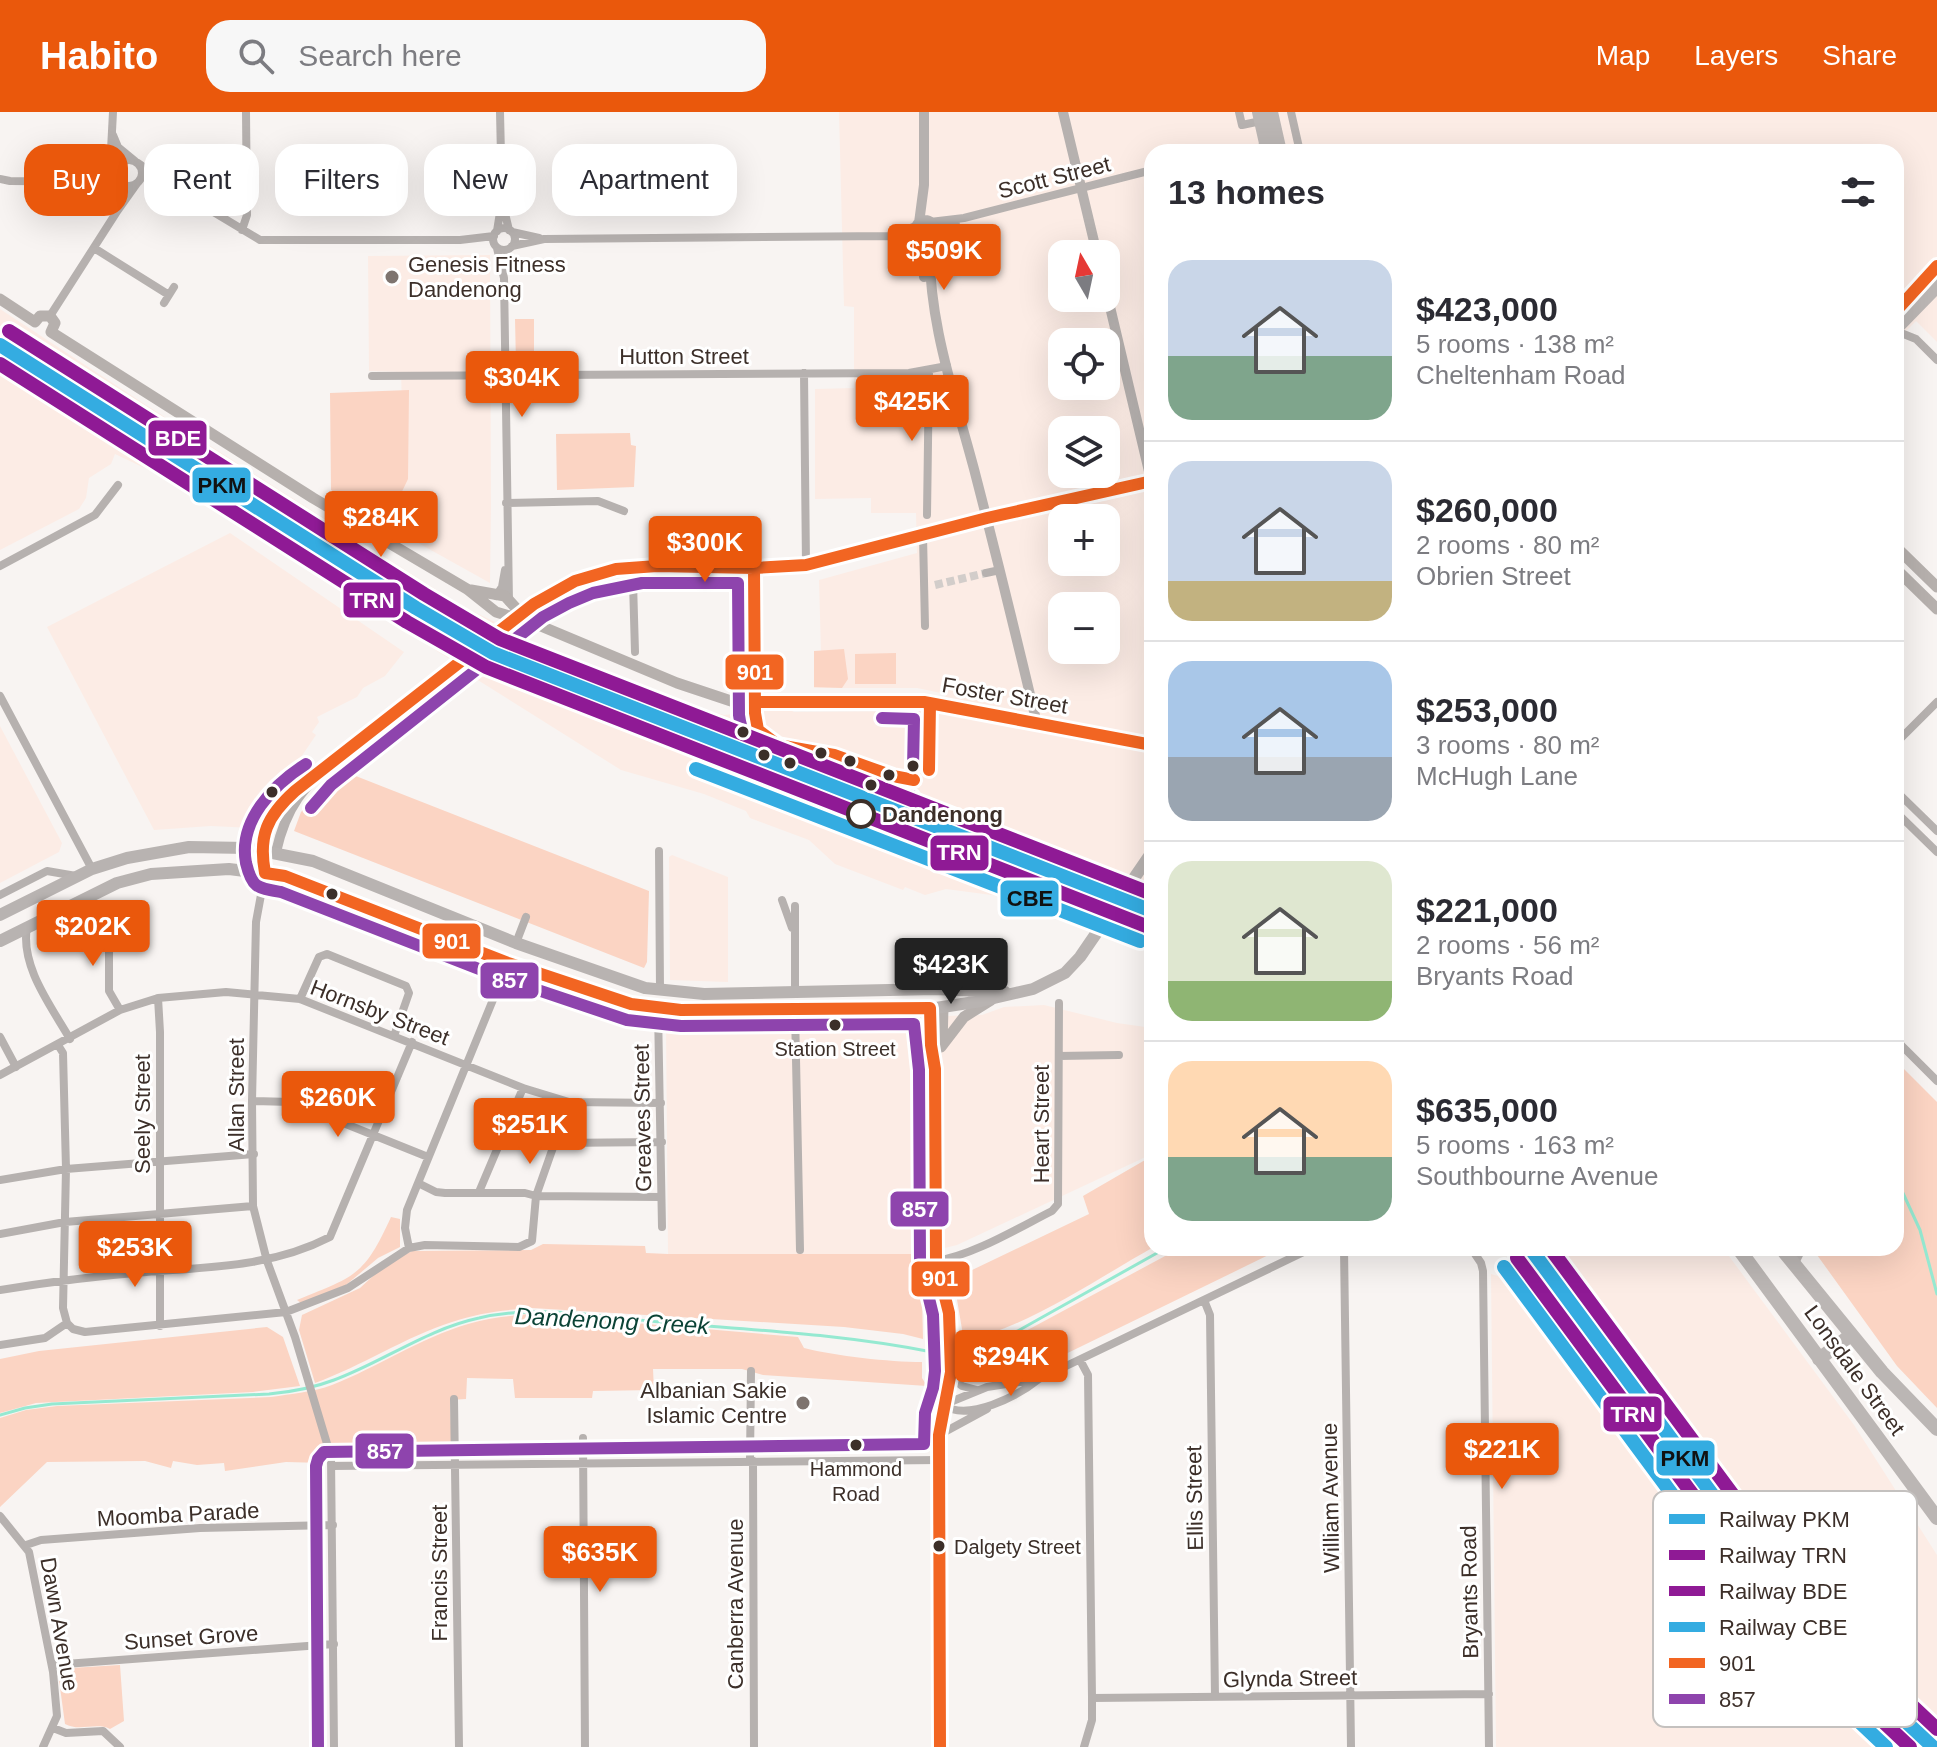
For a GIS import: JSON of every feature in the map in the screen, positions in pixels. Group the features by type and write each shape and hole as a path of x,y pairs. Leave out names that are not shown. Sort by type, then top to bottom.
{"highway":[{"path":"1264,115 1271,144"},
{"path":"1904,311 1937,266"},
{"path":"1904,312 1937,286"},
{"name":"Lonsdale Street","path":"1744,1256 1917,1491"},
{"name":"Lonsdale Street","path":"1787,1256 1851,1335 1937,1429"},
{"path":"1819,1359 1851,1335"},
{"name":"Lonsdale Street","path":"1917,1491 1937,1518"}],"main road":[{"path":"0,299 35,322 40,333 51,332 313,498 467,589 496,612 507,611 510,603 503,596 467,589"},
{"path":"35,322 40,316 50,316 55,323 51,332"},
{"path":"1904,555 1937,587"},
{"path":"1904,577 1937,609"},
{"path":"495,596 491,604 496,612"},
{"name":"Foster Street","path":"510,603 536,624"},
{"name":"Foster Street","path":"496,612 536,624 621,662 720,700 924,702 1144,743"},
{"path":"0,915 76,876 137,855 178,848 224,846 261,849 326,866 516,943 625,983 660,990 704,994 935,989 1011,993"},
{"path":"261,849 265,873"},
{"path":"265,873 276,852"},
{"path":"0,941 117,883 151,874 190,869 229,869 285,876 576,988 658,1010 937,1008 992,999 1044,985 1072,967 1144,864"},
{"path":"508,963 516,943"},
{"path":"935,989 941,1047 935,1069"},
{"path":"658,1010 660,990"},
{"path":"795,991 795,1011"},
{"path":"941,1047 964,1017 992,999"},
{"path":"937,1008 931,1045 935,1069 937,1267 933,1296 937,1332 937,1394 943,1405"},
{"path":"937,1267 946,1297 950,1331 949,1393 943,1405 939,1435 940,1747"}],"street":[{"path":"112,144 113,112"},
{"path":"242,230 247,215 246,112"},
{"path":"500,112 501,144"},
{"path":"924,112 923,271 935,334 943,352"},
{"path":"1063,112 1094,240"},
{"path":"1239,112 1242,125 1264,115"},
{"path":"1291,112 1298,144"},
{"path":"113,135 119,149 144,167"},
{"path":"128,161 137,162"},
{"path":"128,197 142,173 137,162"},
{"name":"Scott Street","path":"544,239 510,231 496,240 503,250 544,239 909,238 925,229 964,218 1144,172"},
{"path":"0,179 24,181"},
{"path":"128,184 144,181"},
{"path":"50,316 114,216"},
{"path":"219,216 255,238 268,241 496,240"},
{"path":"500,216 496,240 504,278 510,603"},
{"path":"504,278 514,239 506,216"},
{"path":"925,229 943,352 1037,724"},
{"path":"94,248 169,295"},
{"path":"1111,312 1144,449"},
{"path":"1904,318 1916,339 1937,360"},
{"path":"1904,333 1916,339"},
{"name":"Hutton Street","path":"372,376 929,371 947,366"},
{"path":"927,515 929,371"},
{"path":"804,373 806,565"},
{"path":"261,849 269,824 293,790 314,778 453,666 556,590 594,574 657,566 754,568 806,565 987,518 1144,484"},
{"path":"0,566 95,515 118,485"},
{"path":"506,503 598,501 624,511"},
{"path":"923,536 925,626"},
{"path":"495,596 502,587 507,561"},
{"path":"754,568 755,702"},
{"path":"986,573 1000,570"},
{"path":"633,582 635,652"},
{"path":"925,587 935,585"},
{"path":"0,696 92,869"},
{"path":"1904,735 1937,702"},
{"path":"276,852 289,810 314,778"},
{"path":"1904,799 1937,831"},
{"path":"1904,820 1937,852"},
{"path":"659,851 660,990"},
{"path":"0,895 47,871 76,876"},
{"name":"Allan Street","path":"265,873 256,922 253,1206 267,1261 323,1424 332,1466 334,1747"},
{"path":"782,900 795,936"},
{"path":"795,906 795,991"},
{"path":"109,913 109,991 120,1010"},
{"path":"516,943 526,917"},
{"path":"28,926 24,944 37,981 70,1039"},
{"path":"300,999 319,957 327,954 406,986 409,993 394,1036"},
{"path":"409,1248 405,1218 508,963"},
{"name":"Hornsby Street","path":"0,1075 120,1010 158,998 226,992 300,999 523,1088 569,1102 661,1103"},
{"name":"Seely Street","path":"158,998 160,1326"},
{"name":"Heart Street","path":"937,1267 1050,1212 1058,1204 1059,1003"},
{"name":"Greaves Street","path":"658,1010 662,1227"},
{"path":"795,1011 800,1250"},
{"path":"0,1037 16,1067"},
{"path":"0,1290 64,1279 267,1261 311,1247 330,1237 412,1042"},
{"path":"58,1045 63,1053 66,1169 63,1308 67,1323 73,1329 85,1332 286,1312 348,1288 409,1248 425,1245 519,1247 532,1241 536,1196 569,1102"},
{"path":"1904,1048 1937,1081"},
{"path":"1059,1056 1119,1055"},
{"path":"479,1192 523,1088"},
{"path":"252,1101 291,1102 428,1157"},
{"path":"555,1143 662,1142"},
{"path":"0,1180 66,1169 254,1154"},
{"path":"418,1183 436,1192 661,1197"},
{"path":"0,1234 65,1222 253,1206"},
{"path":"939,1435 1021,1392 1039,1379 1295,1256"},
{"name":"William Avenue","path":"1344,1256 1351,1747"},
{"name":"Bryants Road","path":"1476,1256 1483,1271 1489,1747"},
{"path":"1794,1265 1798,1256"},
{"name":"Ellis Street","path":"1204,1300 1210,1315 1215,1697"},
{"path":"0,1345 45,1338 67,1323"},
{"path":"1080,1360 1088,1375 1092,1698 1092,1720 1084,1747"},
{"name":"Canberra Avenue","path":"751,1371 754,1747"},
{"path":"950,1374 964,1387 978,1390"},
{"path":"943,1405 978,1390 1039,1379"},
{"name":"Francis Street","path":"454,1399 459,1747"},
{"path":"943,1405 949,1409 968,1410 998,1403"},
{"path":"583,1438 585,1747"},
{"path":"332,1466 939,1460"},
{"name":"Dawn Avenue","path":"0,1516 29,1552 52,1665 57,1712 43,1747"},
{"name":"Moomba Parade","path":"26,1545 41,1540 186,1529 333,1525"},
{"name":"Sunset Grove","path":"52,1665 334,1644"},
{"name":"Glynda Street","path":"1092,1698 1489,1694"},
{"path":"53,1728 66,1733 103,1731 120,1747"}],"shaded area":[{"path":"839,112 1937,112 1937,342 1916,321 1904,333 1904,144 1144,144 1144,901 1105,887 1096,909 946,889 925,895 905,887 903,890 835,864 809,840 750,818 746,811 704,794 621,770 465,672 513,634 676,701 724,715 786,708 794,712 942,711 946,694 917,688 814,688 814,654 821,652 819,580 917,553 916,513 871,513 871,498 815,499 815,389 854,388 854,307 844,306"},
{"path":"490,255 490,583 386,525 404,478 401,372 369,371 368,256"},
{"path":"0,309 462,606 495,622 448,658 329,583 289,550 191,490 115,454 111,464 89,478 86,498 79,509 0,550"},
{"path":"515,319 534,319 534,364 516,364"},
{"path":"409,390 408,479 386,525 331,490 330,393"},
{"path":"630,433 631,445 636,446 634,487 557,490 556,434"},
{"path":"230,533 404,652 385,676 363,688 357,697 317,717 319,722 312,732 316,735 253,828 211,826 154,830 47,627"},
{"path":"844,649 848,679 842,688 814,687 814,651"},
{"path":"896,653 896,684 855,684 855,654"},
{"path":"0,726 62,843 59,852 0,883"},
{"path":"343,771 649,891 647,962 644,968 294,831 301,812"},
{"path":"672,855 728,877 728,982 670,980 669,857"},
{"path":"1044,1005 1144,1027 1144,1158 957,1245 921,1254 668,1254 666,1023 982,1015 1004,1007"},
{"path":"1904,1069 1937,1102 1937,1408 1897,1366 1818,1256 1904,1256"},
{"path":"1144,1161 1144,1253 1037,1314 964,1341 953,1276 950,1274 954,1265 964,1259 970,1271 1089,1214 1083,1196"},
{"path":"391,1217 400,1219 400,1247 378,1258 346,1285 301,1303 297,1300 356,1272 382,1237"},
{"path":"543,1244 645,1246 646,1253 668,1254 921,1254 923,1339 844,1327 532,1308 491,1312 452,1322 315,1383 299,1330 302,1315 360,1288 386,1264 412,1251 531,1250"},
{"path":"1165,1256 1267,1256 1041,1366 974,1379 960,1375 964,1362 1010,1347 1009,1340"},
{"path":"1552,1256 1729,1256 1854,1425 1896,1491 1726,1491"},
{"path":"1491,1274 1501,1277 1579,1374 1666,1491 1653,1491 1653,1727 1863,1727 1882,1747 1496,1747"},
{"path":"529,1314 798,1337 804,1348 817,1351 922,1362 922,1378 927,1386 763,1375 742,1369 653,1369 654,1390 593,1391 592,1398 515,1398 513,1379 467,1378 466,1399 450,1400 452,1454 343,1456 323,1463 286,1462 225,1471 224,1463 197,1465 173,1461 171,1468 145,1461 47,1462 0,1507 0,1418 26,1410 57,1406 271,1397 310,1391 349,1378 450,1330 483,1320"},
{"path":"267,1327 283,1337 300,1386 253,1392 36,1403 0,1413 0,1359 39,1351"},
{"path":"1917,1524 1937,1555 1937,1732 1917,1713"},
{"path":"120,1665 124,1721 110,1729 65,1724 59,1680 63,1672 71,1668"}],"waterway":[{"name":"Dandenong Creek","path":"1904,1195 1920,1230 1937,1294"},
{"name":"Dandenong Creek","path":"955,1351 1005,1338 1152,1256"},
{"name":"Dandenong Creek","path":"0,1415 52,1404 269,1394 302,1389 352,1373 460,1323 524,1312 570,1313 796,1333 932,1352"}],"tunnel":[{"path":"935,585 986,573"}],"railway":[{"path":"1115,910 1144,918"}],"rail line":[{"name":"BDE","path":"9,331 500,639 1144,891"},
{"name":"PKM","path":"0,345 416,608 493,653 1144,908"},
{"name":"TRN","path":"0,364 407,622 486,667 1144,925"},
{"name":"CBE","path":"696,769 1140,941"},
{"name":"PKM","path":"1536,1256 1710,1491"},
{"name":"BDE","path":"1556,1256 1730,1491"},
{"name":"TRN","path":"1517,1258 1690,1491"},
{"name":"CBE","path":"1504,1267 1670,1491"},
{"name":"BDE","path":"1917,1710 1937,1729"},
{"name":"CBE","path":"1865,1727 1886,1747"},
{"name":"TRN","path":"1889,1727 1910,1747"},
{"name":"PKM","path":"1912,1727 1933,1747"}],"transit line":[{"name":"901","path":"1904,302 1937,266"},
{"name":"901","path":"940,1747 939,1435 951,1372 949,1313 936,1261 935,1069 930,1008 681,1010 631,1004 508,963 285,876 265,873 264,837 271,818 295,791 534,604 575,581 616,569 657,566 754,568 806,565 987,518 1144,483"},
{"name":"901","path":"754,568 755,713 758,730 778,745 834,755 893,776 914,780"},
{"name":"857","path":"311,808 331,785 543,617 593,593 642,583 738,583 739,715 743,733 751,746 774,759 833,771 912,796"},
{"name":"901","path":"755,702 924,702 1144,743"},
{"name":"901","path":"929,770 930,703"},
{"name":"857","path":"882,718 914,719 913,768"},
{"name":"857","path":"306,764 270,793 247,833 246,863 253,882 261,888 281,892 502,978 627,1020 681,1026 914,1024 919,1070 920,1261 933,1315 935,1371 925,1413 924,1444 324,1452 316,1466 318,1747"}],"place":[{"name":"Genesis Fitness Dandenong","path":"392,277"},
{"name":"Dandenong","path":"861,814"},
{"name":"Station Street","path":"835,1025"},
{"name":"Albanian Sakie Islamic Centre","path":"803,1403"},
{"name":"Hammond Road","path":"856,1445"},
{"name":"Dalgety Street","path":"939,1546"}]}
